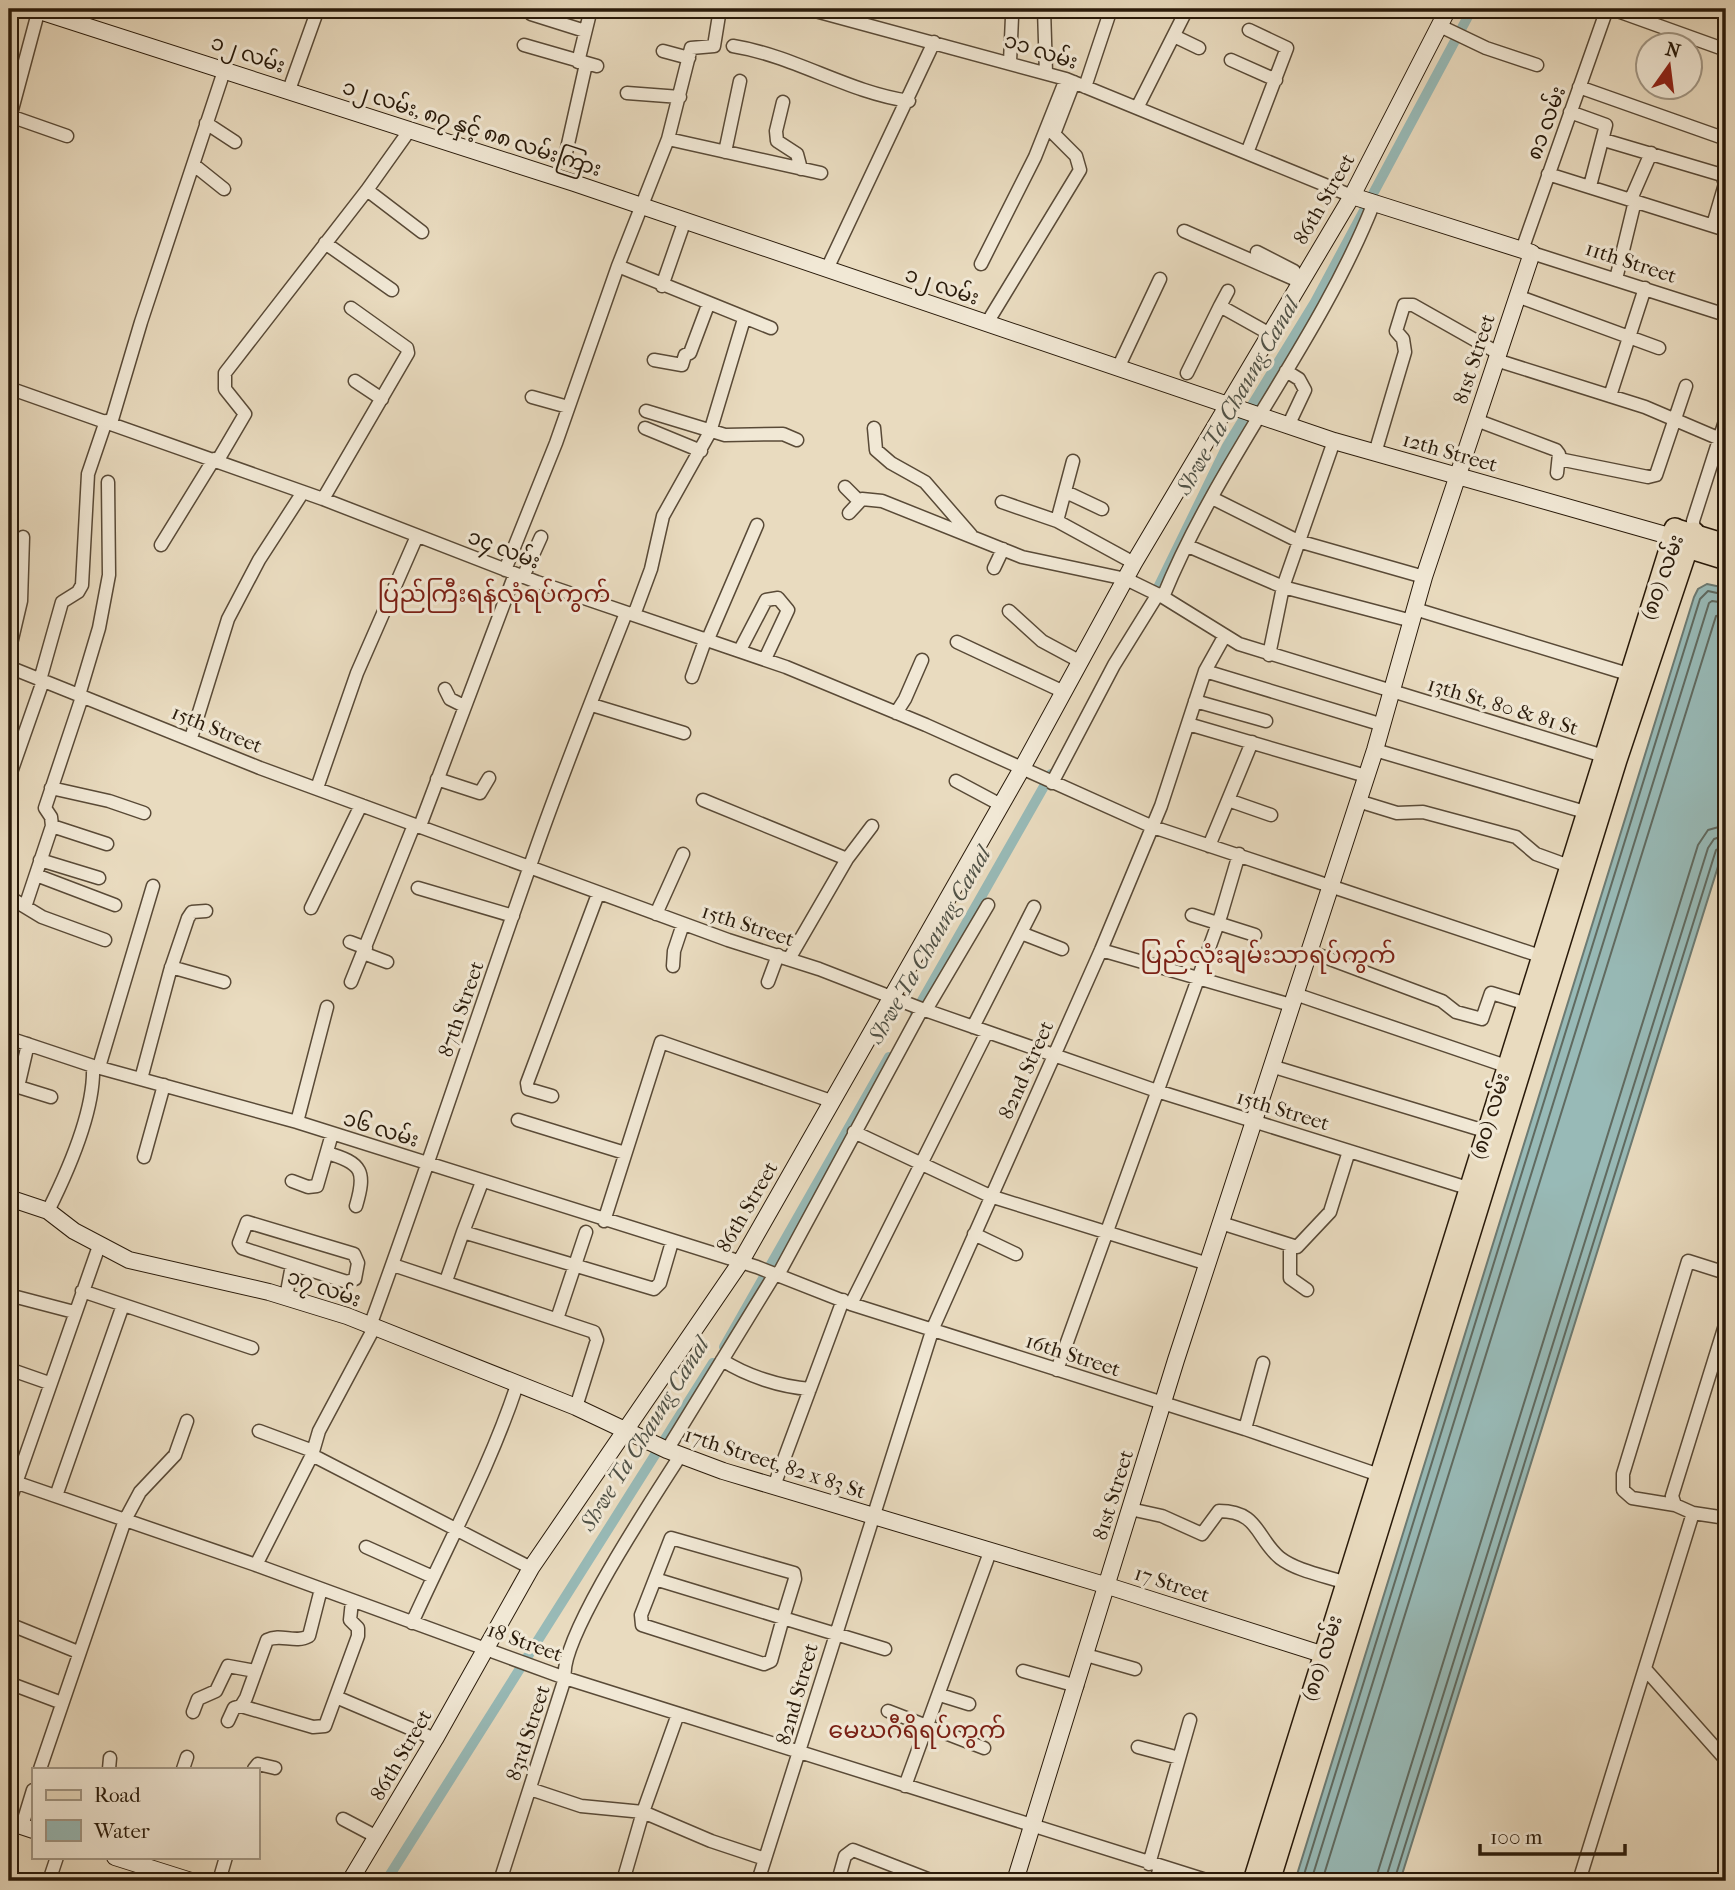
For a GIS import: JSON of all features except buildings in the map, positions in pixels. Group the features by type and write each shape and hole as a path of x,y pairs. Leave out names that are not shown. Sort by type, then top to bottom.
{"main road":[{"name":"12th Street","path":"1680,535 1726,544"},
{"name":"12th Street","path":"1680,535 1726,560"},
{"name":"(၈၀) လမ်း","path":"1476,1191 1486,1131 1524,1003 1549,959 1584,811 1610,758 1628,674 1680,535"},
{"name":"(၈၀) လမ်း","path":"1253,1881 1330,1658 1680,535"},
{"name":"(၈၀) လမ်း","path":"1270,1881 1330,1658 1346,1583 1386,1478"}],"street":[{"path":"37,9 10,118 68,136"},
{"name":"၁၂ လမ်း","path":"37,9 289,90"},
{"path":"289,90 318,9"},
{"path":"566,153 587,64 584,31 591,9"},
{"path":"351,982 437,779 514,574 568,407 618,266 668,139 689,58 694,46 714,46 720,9"},
{"name":"၁၁ လမ်း","path":"808,9 1010,62 1075,83 1363,201"},
{"path":"1044,9 1046,73"},
{"path":"981,264 1111,9"},
{"path":"1137,108 1186,9"},
{"name":"86th Street","path":"350,1881 435,1739 531,1568 740,1263 1021,770 1135,563 1245,412 1270,334 1302,279 1363,201 1444,28 1448,9"},
{"path":"1609,9 1726,50"},
{"name":"၈၁ လမ်း","path":"1527,251 1548,174 1609,9"},
{"path":"531,14 584,31"},
{"path":"1010,62 1012,17"},
{"path":"1444,28 1460,37 1537,65"},
{"path":"1247,153 1287,48 1249,30"},
{"path":"1174,36 1199,48"},
{"path":"827,269 909,101 934,42"},
{"path":"524,45 587,64"},
{"path":"733,46 801,65 845,86 909,101"},
{"path":"663,51 689,58"},
{"path":"1231,60 1276,80"},
{"path":"9,778 41,680 62,602 78,592 82,585 88,474 108,422 225,68"},
{"path":"724,152 740,81"},
{"path":"1579,87 1726,139"},
{"name":"၁၂ လမ်း, ၈၇ နှင့် ၈၈ လမ်းကြား","path":"289,90 643,206"},
{"path":"627,93 680,97"},
{"path":"783,102 776,131 777,141 797,154 800,169"},
{"path":"1570,112 1604,123 1606,129 1590,186"},
{"path":"206,123 235,142"},
{"path":"161,545 244,415 225,389 225,373 367,190 409,131"},
{"path":"987,323 1080,170 1076,156 1049,134"},
{"path":"668,139 821,173"},
{"path":"1604,140 1722,175 1724,184 1713,225"},
{"path":"1616,279 1633,200 1651,153"},
{"path":"194,165 224,189"},
{"path":"1548,174 1726,230"},
{"path":"367,190 422,232"},
{"path":"1052,783 1077,732 1188,546 1212,498 1245,412 1286,371 1357,244 1363,201 1527,251"},
{"name":"၁၂ လမ်း","path":"643,206 1245,412"},
{"path":"663,286 685,220"},
{"path":"1184,231 1302,279"},
{"path":"325,243 392,290"},
{"path":"1257,251 1302,279"},
{"name":"11th Street","path":"1527,251 1726,315"},
{"name":"81st Street","path":"1015,1881 1252,1121 1311,952 1383,725 1424,577 1517,296 1527,251"},
{"path":"618,266 708,305 771,328"},
{"path":"1118,368 1160,279"},
{"path":"1610,396 1631,339 1645,288"},
{"path":"1187,373 1228,291"},
{"path":"1517,296 1659,348"},
{"path":"654,360 682,365 708,305"},
{"path":"1375,453 1405,352 1403,339 1396,331 1404,305 1413,305 1497,356 1720,439"},
{"path":"1220,306 1270,334"},
{"path":"323,499 408,353 407,348 351,308"},
{"name":"87th Street","path":"256,1565 372,1327 529,866 592,705 651,569 663,516 710,432 744,319"},
{"path":"1286,371 1298,379 1305,390 1288,426"},
{"path":"355,381 382,399"},
{"path":"1559,459 1652,477 1656,475 1664,458 1686,386"},
{"name":"၁၄ လမ်း","path":"9,388 323,499 514,574 765,659 896,713 1153,827 1331,884 1549,959"},
{"path":"532,397 568,407"},
{"path":"646,411 710,432 738,436 783,434 797,440"},
{"name":"12th Street","path":"1245,412 1455,478 1680,535"},
{"path":"1680,535 1726,418"},
{"path":"1476,421 1552,448 1559,454 1557,473"},
{"path":"645,428 701,451"},
{"path":"874,428 876,450 891,463 925,482 971,535"},
{"path":"1269,654 1283,587 1297,541 1334,441"},
{"path":"1057,521 1073,461"},
{"path":"26,904 52,826 51,817 44,808 99,628 109,575 108,482"},
{"path":"845,487 859,502 849,513"},
{"path":"191,738 228,619 259,560 303,492"},
{"path":"1066,492 1102,509"},
{"name":"13th St, 80 & 81 St","path":"859,502 871,498 882,500 946,528 1038,561 1126,579 1160,595 1224,637 1269,654 1610,758"},
{"path":"1212,498 1297,541 1424,577"},
{"path":"1002,502 1057,521 1135,563"},
{"path":"692,677 757,526"},
{"path":"9,652 20,601 23,537"},
{"path":"317,788 357,673 416,537"},
{"path":"514,574 541,537"},
{"path":"1188,546 1283,587 1414,615 1628,674"},
{"path":"994,568 1003,549"},
{"path":"740,650 766,600 778,598 788,610 765,659"},
{"path":"1009,611 1042,641 1081,662"},
{"name":"82nd Street","path":"758,1881 801,1753 834,1634 933,1328 1153,827 1205,671 1224,637"},
{"path":"957,642 1064,692"},
{"path":"896,713 922,660"},
{"name":"15th Street","path":"9,667 361,805 598,894 891,995 1052,1056 1476,1191"},
{"path":"1205,671 1383,725"},
{"path":"445,689 450,699 464,706"},
{"path":"1195,701 1266,720"},
{"path":"592,705 684,733"},
{"path":"1188,724 1366,776"},
{"path":"1209,846 1252,742"},
{"path":"1375,750 1584,811"},
{"path":"437,779 480,793 489,778"},
{"path":"956,781 1001,805"},
{"path":"51,788 109,801 144,813"},
{"path":"703,800 846,859"},
{"path":"1228,800 1271,815"},
{"path":"1358,801 1397,813 1423,813 1504,833 1522,841 1536,854 1569,866"},
{"path":"311,908 361,805"},
{"path":"52,826 107,844"},
{"path":"768,982 846,859 872,826"},
{"path":"656,914 683,854"},
{"path":"1057,1370 1218,922 1239,854"},
{"path":"40,860 99,878"},
{"path":"36,875 116,905"},
{"path":"48,1211 65,1178 86,1112 96,1067 153,886"},
{"path":"418,888 513,916"},
{"path":"552,1096 528,1089 527,1083 598,894"},
{"path":"9,897 26,904 42,916 105,940"},
{"name":"83rd Street","path":"500,1881 565,1678 564,1663 592,1605 671,1452 854,1132 918,1007 988,905"},
{"path":"973,1027 1034,907"},
{"path":"141,1079 171,967 188,918 192,912 206,911"},
{"path":"1192,915 1255,935"},
{"path":"673,966 682,924"},
{"path":"1021,933 1062,949"},
{"path":"350,942 387,962"},
{"path":"1101,950 1293,999 1506,1066"},
{"path":"1311,952 1443,1001 1456,1012 1482,1019 1492,993 1524,1003"},
{"path":"171,967 224,982"},
{"path":"297,1122 327,1007"},
{"path":"774,1486 847,1302 986,1032"},
{"name":"၁၆ လမ်း","path":"9,1038 96,1067 297,1122 740,1263"},
{"path":"604,1221 661,1042 831,1101"},
{"path":"28,1044 13,1086 51,1097"},
{"path":"1271,1066 1486,1131"},
{"path":"144,1157 164,1085"},
{"path":"518,1120 625,1153"},
{"path":"854,1132 990,1196 1208,1264"},
{"path":"292,1181 315,1188 332,1134"},
{"path":"1221,1223 1290,1246 1301,1245 1330,1212 1349,1151"},
{"path":"327,1153 345,1158 360,1171 363,1182 356,1206"},
{"path":"446,1280 482,1182"},
{"name":"၁၇ လမ်း","path":"9,1198 48,1211 58,1221 99,1246 129,1260 286,1297 372,1327 576,1407 641,1438"},
{"path":"247,1222 354,1254 358,1262 352,1282 292,1265 239,1246 247,1222"},
{"path":"463,1232 654,1289 660,1283 672,1242"},
{"path":"557,1319 586,1232"},
{"path":"974,1234 1016,1254"},
{"path":"9,1503 12,1481 99,1246"},
{"path":"1290,1246 1290,1278 1294,1284 1307,1290"},
{"path":"1726,1273 1688,1261 1623,1474 1623,1490 1632,1498 1675,1505 1693,1513 1726,1518"},
{"name":"16th Street","path":"740,1263 774,1273 847,1302 1245,1429 1386,1478"},
{"path":"286,1297 292,1265"},
{"path":"393,1265 446,1280 557,1319 596,1336 576,1407"},
{"path":"82,1291 252,1348"},
{"path":"9,1295 74,1312"},
{"path":"56,1496 123,1305"},
{"path":"1675,1505 1673,1490 1726,1322"},
{"path":"722,1360 764,1379 810,1390"},
{"path":"1245,1429 1263,1363"},
{"path":"9,1369 50,1383"},
{"path":"412,1623 455,1527 485,1469 517,1385"},
{"path":"40,1768 125,1520 141,1492 175,1455 187,1421"},
{"path":"258,1431 312,1453 531,1568"},
{"name":"17th Street, 82 x 83 St","path":"641,1438 671,1452 872,1516"},
{"name":"18 Street","path":"12,1481 256,1565 565,1678 1209,1881"},
{"path":"1130,1509 1162,1516 1202,1534 1219,1511 1229,1511 1255,1523 1279,1557 1346,1583"},
{"path":"1579,1881 1693,1513"},
{"name":"17 Street","path":"872,1516 1108,1586 1330,1658"},
{"path":"674,1538 794,1573 795,1579 783,1618 771,1661 764,1664 642,1625 641,1615 669,1539 674,1538"},
{"path":"366,1547 433,1577"},
{"path":"905,1786 990,1552"},
{"path":"655,1579 885,1648"},
{"path":"241,1706 267,1640 275,1636 294,1640 309,1636 321,1589"},
{"path":"228,1721 234,1709 241,1706 320,1728 328,1722 358,1636 358,1628 350,1620 352,1601"},
{"path":"9,1624 78,1652"},
{"path":"1086,1656 1135,1669"},
{"path":"193,1712 198,1699 216,1690 228,1666 255,1671"},
{"path":"1646,1670 1726,1760"},
{"path":"1023,1671 1077,1686"},
{"path":"9,1683 62,1703"},
{"path":"940,1695 969,1704"},
{"path":"336,1697 435,1739"},
{"path":"888,1711 984,1748"},
{"path":"623,1881 643,1812 678,1714"},
{"path":"1156,1881 1154,1865 1190,1720"},
{"path":"1138,1747 1179,1758"},
{"path":"255,1768 258,1763 275,1768"},
{"path":"530,1789 580,1806 643,1812 711,1841 765,1859"},
{"path":"21,1826 32,1793"},
{"path":"343,1819 377,1837"},
{"path":"838,1881 845,1856 853,1850 933,1881"},
{"path":"49,1881 57,1858"},
{"path":"121,1858 152,1863 191,1881"},
{"path":"219,1881 226,1858"}],"water":[{"path":"1707,584 1726,588 1726,841 1400,1881 1295,1881 1694,597 1698,589"}],"waterway":[{"name":"Shwe Ta Chaung Canal","path":"1152,600 1227,446 1315,302 1472,9"},
{"name":"Shwe Ta Chaung Canal","path":"915,1013 1051,774"},
{"name":"Shwe Ta Chaung Canal","path":"724,1347 889,1057"},
{"name":"Shwe Ta Chaung Canal","path":"386,1881 713,1363"}],"district":[{"name":"ပြည်ကြီးရန်လုံရပ်ကွက်","path":"494,594"},
{"name":"ပြည်လုံးချမ်းသာရပ်ကွက်","path":"1268,955"},
{"name":"မေဃဂီရိရပ်ကွက်","path":"917,1730"}]}
